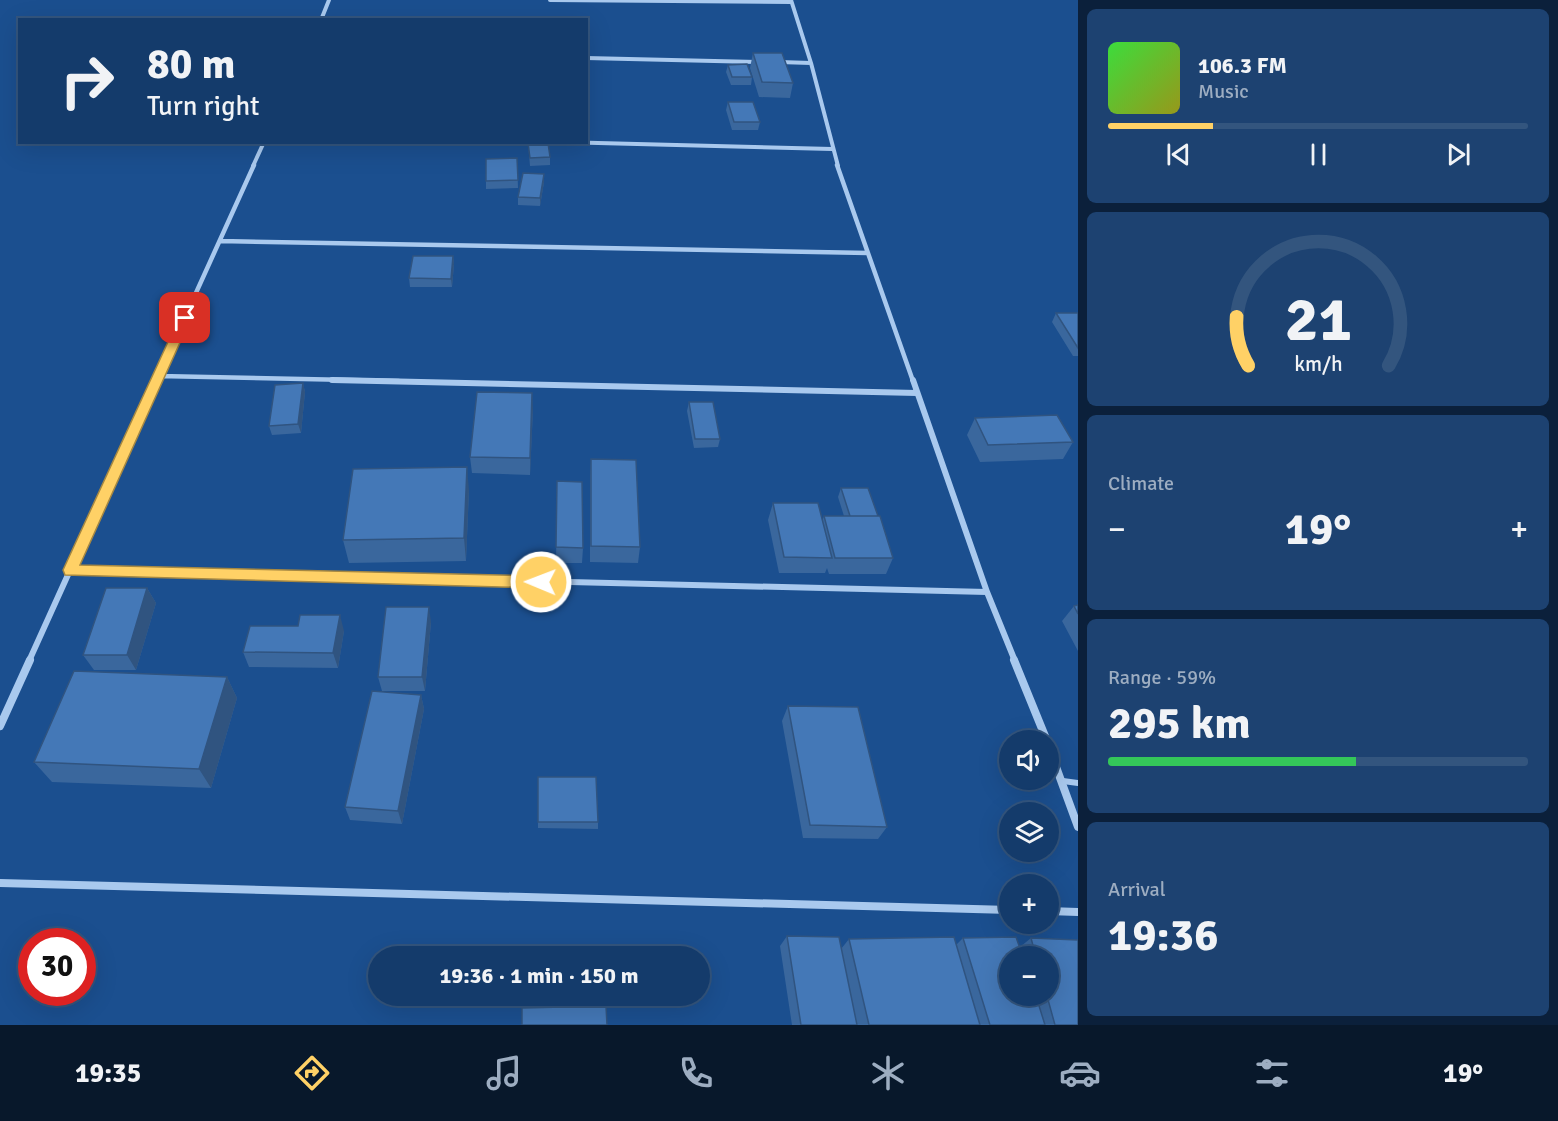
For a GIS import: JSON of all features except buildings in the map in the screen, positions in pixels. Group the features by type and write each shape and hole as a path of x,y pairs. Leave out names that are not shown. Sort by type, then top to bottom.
{"street":[{"path":"322,18 329,0"},
{"path":"550,0 791,1 811,63 832,149 987,592 1043,730"},
{"path":"588,58 764,62"},
{"path":"776,62 811,63"},
{"path":"588,143 832,149"},
{"path":"0,726 263,144"},
{"path":"220,242 868,253"},
{"path":"159,376 917,393"},
{"path":"70,570 987,592"},
{"path":"1059,771 1078,827"},
{"path":"0,883 999,910"},
{"path":"1059,911 1078,912"}],"lane":[{"path":"1063,781 1078,783"}],"route":[{"path":"185,318 70,570 541,582"}]}
